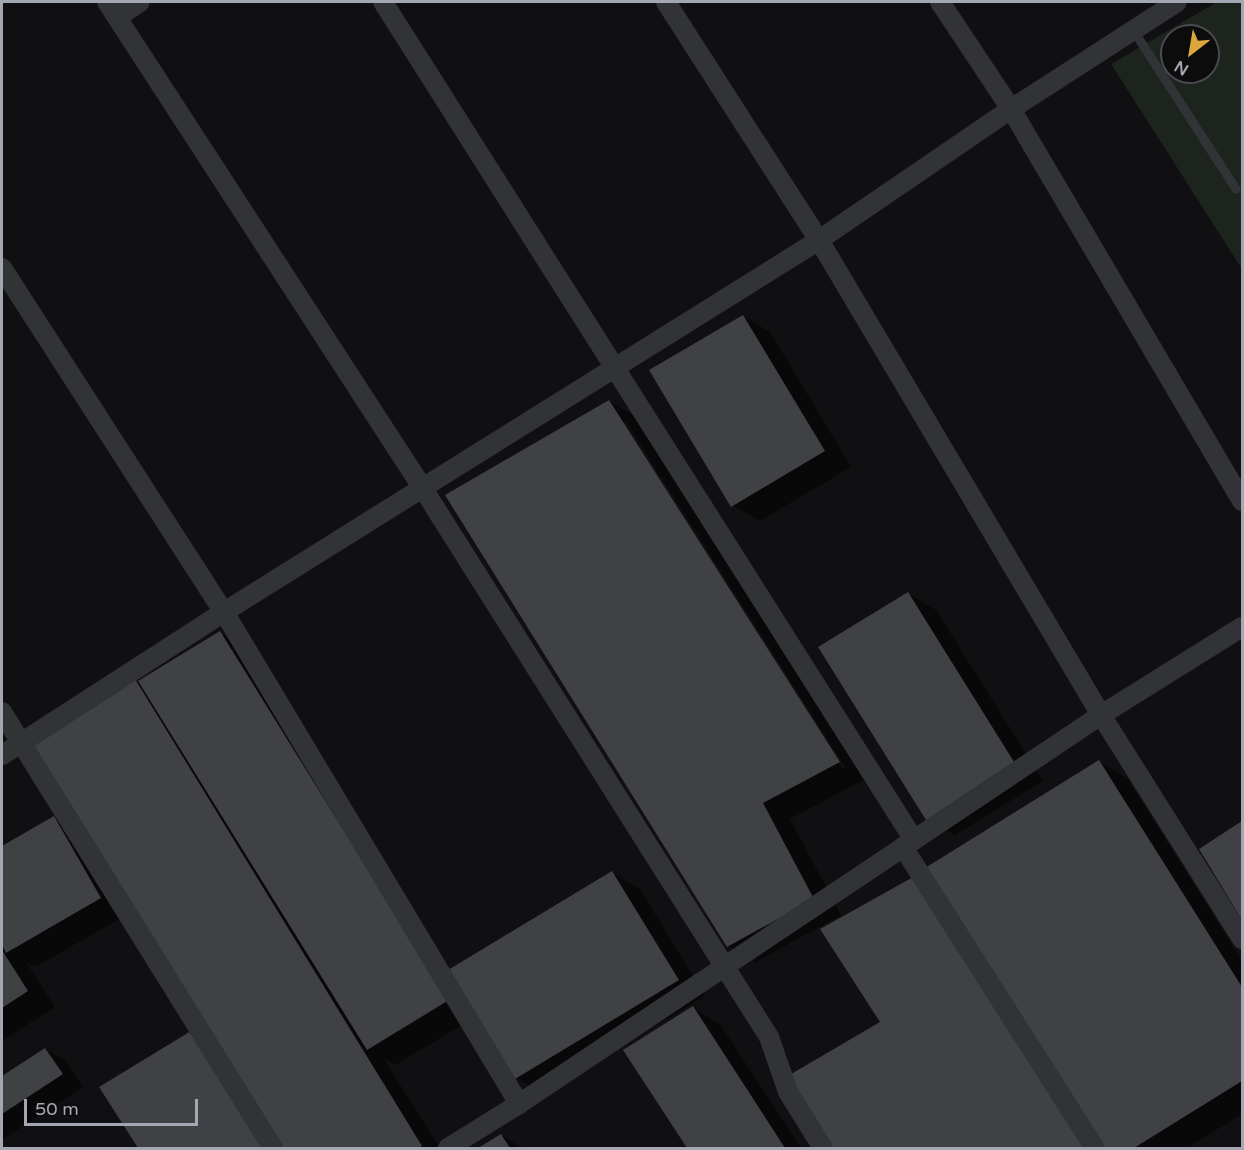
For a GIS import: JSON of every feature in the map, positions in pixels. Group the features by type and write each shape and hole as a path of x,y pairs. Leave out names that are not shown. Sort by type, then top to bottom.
{"street":[{"path":"140,2 112,9 422,487 769,1036 788,1092 823,1149"},
{"path":"383,2 615,368 1095,1149"},
{"path":"666,2 819,240 1101,715 1242,939"},
{"path":"940,2 1011,109 1242,501"},
{"path":"2,755 422,487 819,240 1011,109 1177,2"},
{"path":"2,268 224,612 519,1104"},
{"path":"448,1149 519,1104 1101,715 1242,627"},
{"path":"2,712 273,1149"}],"lane":[{"path":"1133,30 1236,189"}],"shaded area":[{"path":"1217,2 1242,2 1242,269 1111,64 1160,35 1160,84 1220,84 1220,24 1179,24"}],"building":[{"path":"743,315 825,451 731,507 649,370"},
{"path":"609,400 840,762 763,803 814,899 727,947 445,495"},
{"path":"908,592 1016,765 926,820 818,647"},
{"path":"220,631 449,1000 367,1050 138,681"},
{"path":"135,679 422,1146 418,1148 279,1148 30,743"},
{"path":"1099,760 1242,987 1242,1081 1134,1148 1101,1148 925,868"},
{"path":"54,816 101,898 6,953 2,945 2,846"},
{"path":"1242,821 1242,920 1199,849"},
{"path":"612,871 679,980 515,1079 448,970"},
{"path":"915,876 1090,1148 833,1148 786,1077 880,1022 820,929"},
{"path":"2,950 28,991 2,1008"},
{"path":"693,1006 785,1148 687,1148 623,1050"},
{"path":"191,1031 263,1148 138,1148 99,1087"},
{"path":"45,1048 63,1074 2,1114 2,1076"},
{"path":"501,1134 510,1148 478,1148"}]}
